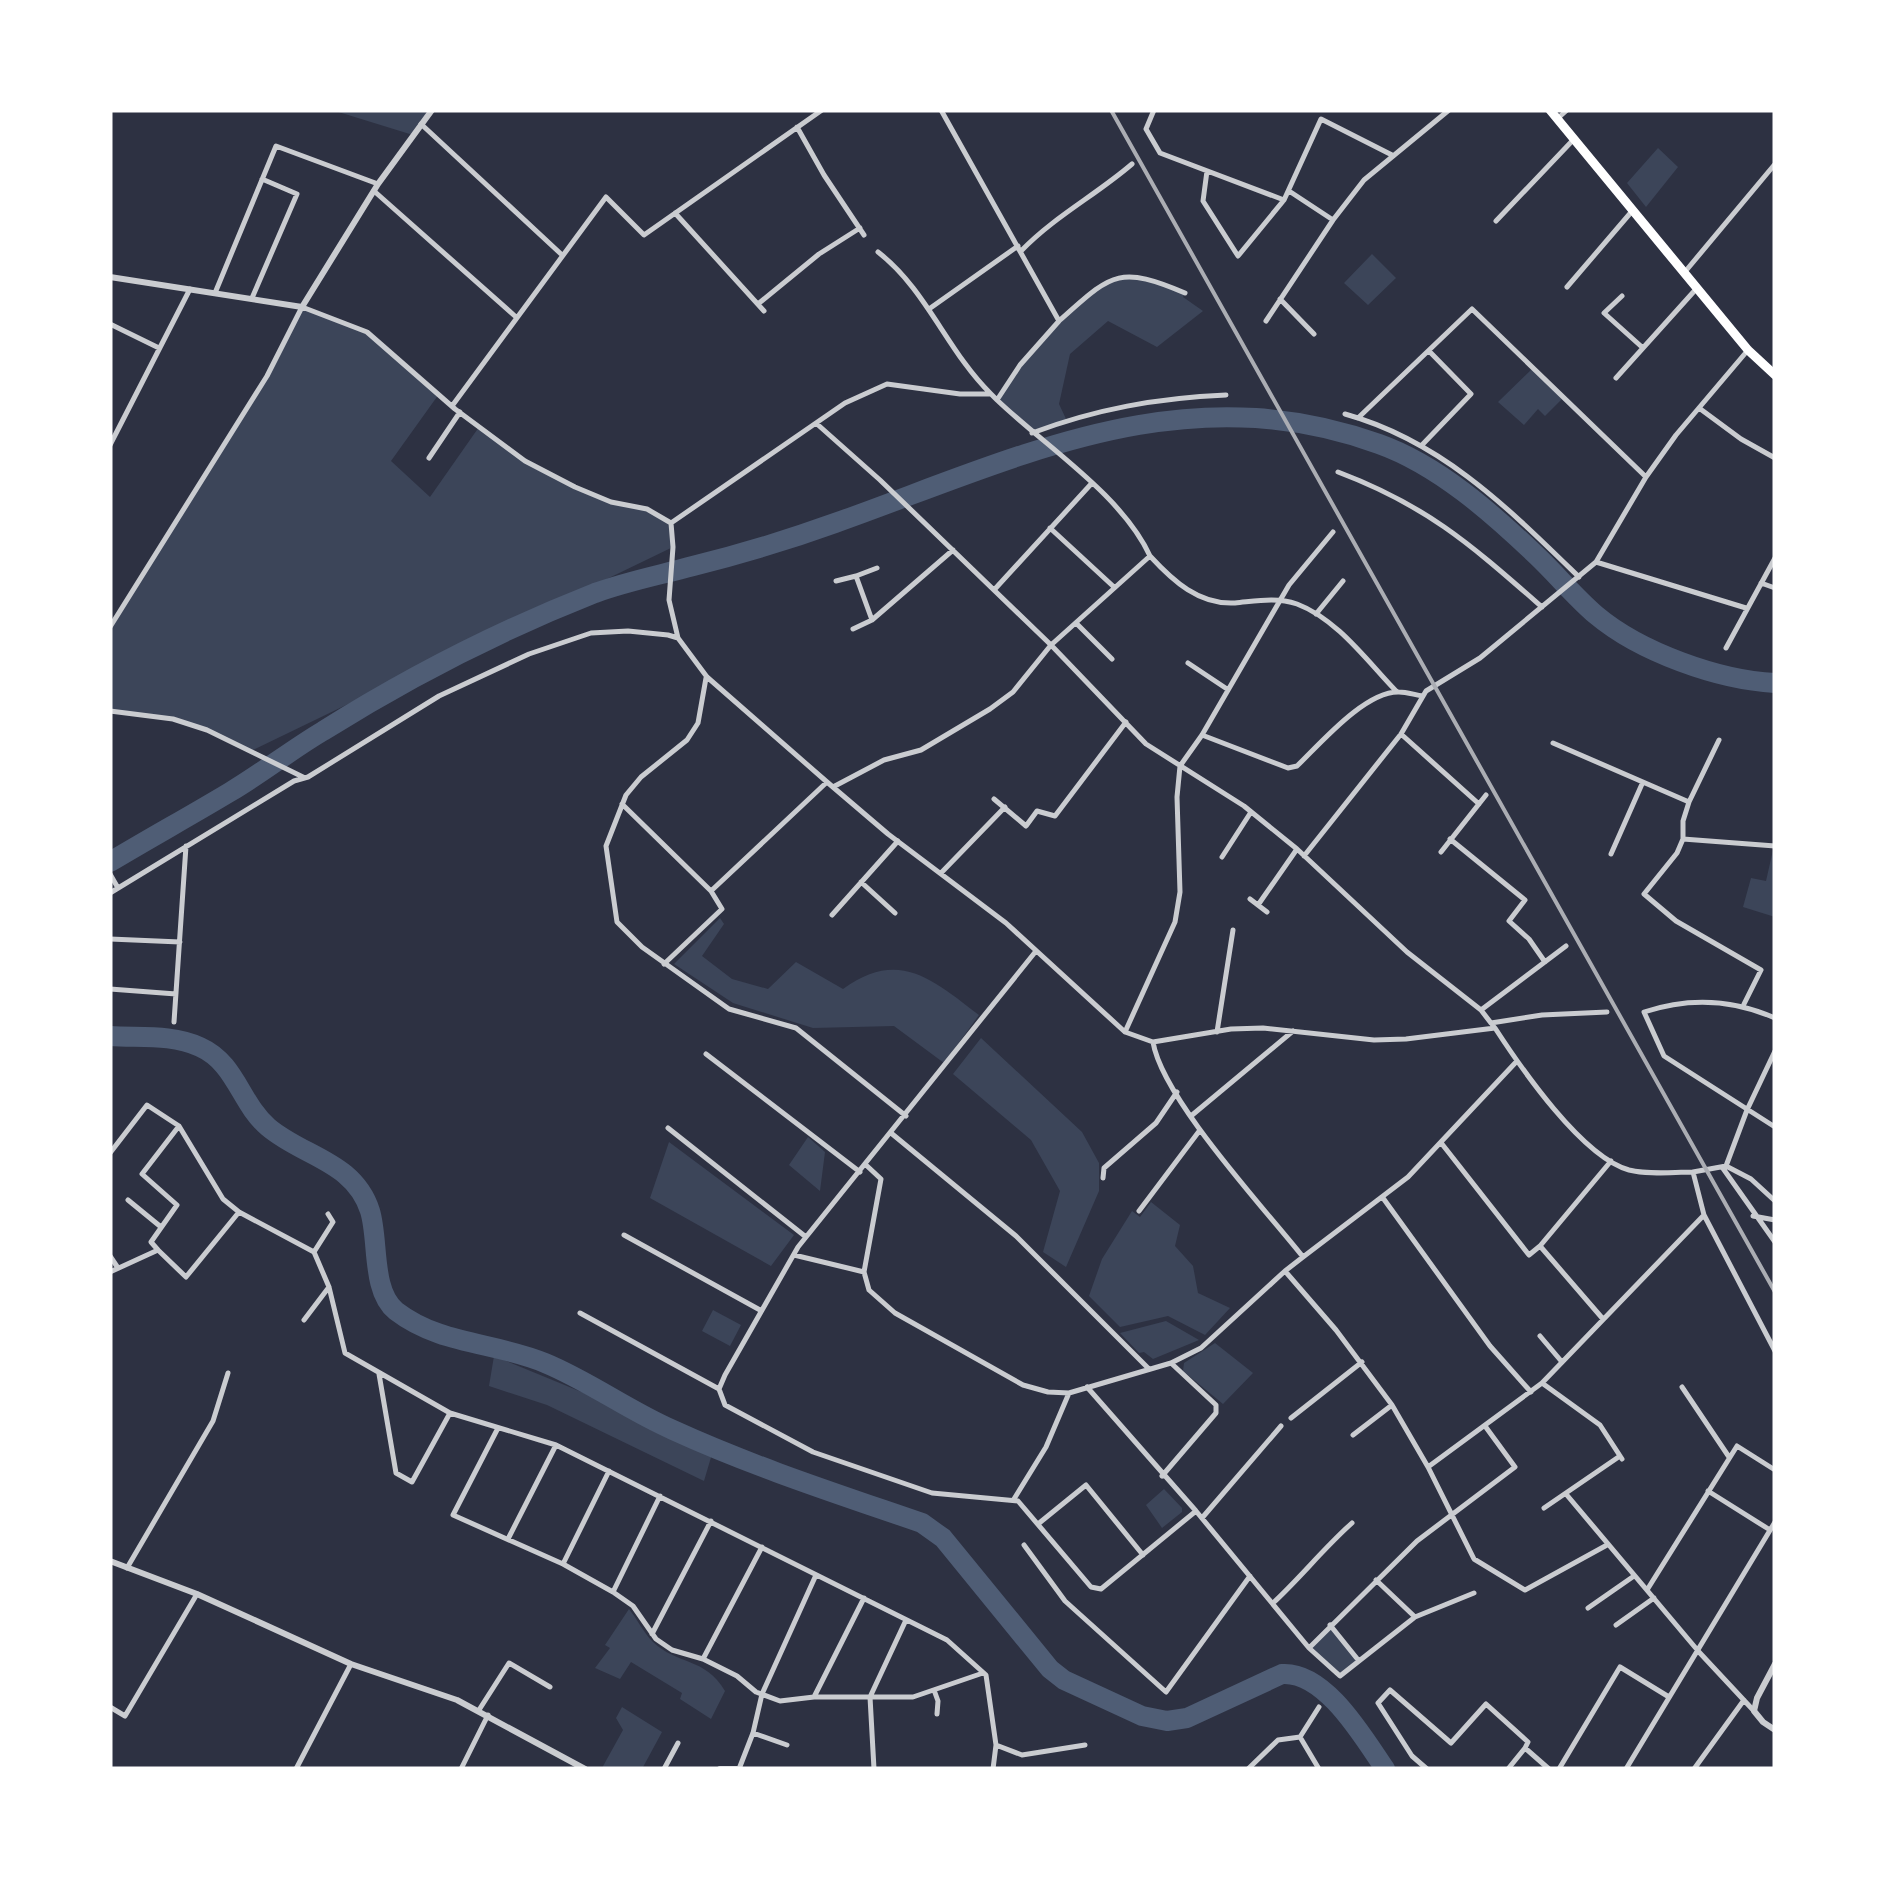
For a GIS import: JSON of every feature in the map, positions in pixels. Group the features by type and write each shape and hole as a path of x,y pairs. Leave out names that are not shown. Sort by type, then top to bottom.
{"main road":[{"path":"1553,114 1748,350 1775,375"}],"street":[{"path":"110,627 266,376 302,307 376,188 432,110"},
{"path":"452,406 606,197 644,234 822,110"},
{"path":"941,110 1059,321"},
{"path":"1154,110 1146,129 1160,153 1284,200"},
{"path":"1266,321 1332,220 1364,180 1449,110"},
{"path":"1553,114 1567,110"},
{"path":"1206,171 1203,202 1238,256 1284,200 1321,119 1392,154"},
{"path":"421,124 561,254"},
{"path":"758,304 820,254 862,232 796,126"},
{"path":"1496,221 1574,139"},
{"path":"215,293 276,146 376,188 516,317"},
{"path":"929,309 1020,248 1132,164"},
{"path":"1684,272 1775,164"},
{"path":"252,298 296,194 262,180"},
{"path":"1288,191 1332,220"},
{"path":"1567,287 1632,210"},
{"path":"674,213 764,311"},
{"path":"878,252 907,277 976,380 1092,483 1142,539 1150,556 1186,590 1232,603 1280,600 1316,614 1396,691"},
{"path":"997,400 1020,365 1059,321 1108,280 1122,276 1150,280 1185,293"},
{"path":"110,277 302,307 366,332 452,406 525,461 575,487 612,502 647,509 671,523"},
{"path":"1616,378 1697,288"},
{"path":"110,445 190,289"},
{"path":"1622,296 1604,313 1643,348"},
{"path":"1280,298 1314,334"},
{"path":"1358,418 1472,309 1646,477"},
{"path":"110,324 158,348"},
{"path":"1304,856 1402,734 1426,691 1480,658 1596,562 1646,477 1748,350"},
{"path":"1422,446 1471,394 1428,351"},
{"path":"671,523 844,403 886,384 991,394"},
{"path":"1033,434 1105,408 1226,395"},
{"path":"1700,408 1741,439 1775,458"},
{"path":"429,458 460,412"},
{"path":"1345,414 1422,446 1458,468 1508,508 1578,577"},
{"path":"817,424 1051,645 1146,744 1251,812 1297,849 1407,952 1480,1010 1560,1115 1610,1161 1647,1172 1692,1172 1723,1166 1751,1179 1775,1202"},
{"path":"1338,472 1426,512 1471,544 1542,607"},
{"path":"994,590 1092,483"},
{"path":"671,523 674,547 668,600 678,638 706,676 898,841 1006,923 1125,1032 1153,1042 1269,1028 1374,1040 1406,1039 1542,1015 1607,1012"},
{"path":"1050,528 1114,588"},
{"path":"1125,1032 1176,922 1180,892 1180,766 1280,600 1332,532"},
{"path":"853,629 872,620 953,550"},
{"path":"711,892 830,784 884,760 922,750 1013,692 1051,645 1150,556"},
{"path":"1726,648 1775,558"},
{"path":"1596,562 1746,608"},
{"path":"836,582 878,568"},
{"path":"856,576 872,620"},
{"path":"1316,614 1343,581"},
{"path":"1761,583 1775,588"},
{"path":"1076,623 1112,659"},
{"path":"110,711 173,719 208,730 308,778 439,696 556,643 608,631 678,638"},
{"path":"1188,663 1227,689"},
{"path":"706,676 698,724 686,740 641,778 622,804 606,846 618,922 642,947 729,1009 796,1028 906,1116"},
{"path":"1202,734 1288,768 1297,766 1335,728 1373,700 1396,691 1423,696"},
{"path":"994,799 1026,826 1037,812 1055,816 1126,722"},
{"path":"1402,734 1479,804"},
{"path":"1719,740 1689,802 1683,821 1684,839 1644,894 1676,921 1760,970 1744,1004"},
{"path":"1553,743 1689,802"},
{"path":"110,893 299,776"},
{"path":"1611,854 1642,784"},
{"path":"1440,852 1486,795"},
{"path":"622,804 711,892 722,909 664,964"},
{"path":"941,872 1004,807"},
{"path":"1222,857 1251,812"},
{"path":"1450,839 1525,900 1508,921 1529,939 1546,962"},
{"path":"1684,839 1775,846"},
{"path":"832,916 898,841"},
{"path":"174,1022 186,846"},
{"path":"1258,904 1297,849"},
{"path":"110,874 118,887"},
{"path":"861,882 896,913"},
{"path":"1250,899 1267,912"},
{"path":"1217,1032 1234,930"},
{"path":"110,939 180,942"},
{"path":"1480,1010 1566,946"},
{"path":"720,1390 793,1254 1036,952"},
{"path":"110,989 176,994"},
{"path":"1775,1018 1744,1004 1677,1003 1644,1012 1664,1056 1775,1127"},
{"path":"1192,1116 1295,1030"},
{"path":"1153,1042 1156,1059 1200,1130 1303,1258"},
{"path":"1723,1166 1775,1050"},
{"path":"706,1054 860,1172"},
{"path":"866,1165 881,1179 864,1272 869,1290 895,1313 1023,1385 1069,1393 1171,1363 1210,1341 1285,1271 1383,1198 1442,1144 1517,1061"},
{"path":"1103,1178 1104,1168 1156,1123 1177,1092"},
{"path":"110,1153 147,1105 179,1126 223,1198 239,1212 314,1252 330,1287 345,1352 450,1413 556,1445 947,1640 984,1673 996,1745 993,1769"},
{"path":"179,1126 142,1174 177,1204 151,1242 186,1277 239,1212"},
{"path":"668,1128 806,1236"},
{"path":"1139,1212 1200,1130"},
{"path":"891,1133 1016,1236 1149,1369"},
{"path":"1442,1144 1529,1256 1610,1161"},
{"path":"1723,1166 1753,1216 1775,1242"},
{"path":"1692,1172 1704,1215 1775,1351"},
{"path":"1383,1198 1490,1346 1531,1392"},
{"path":"128,1200 161,1227"},
{"path":"314,1252 333,1222 328,1214"},
{"path":"1428,1467 1542,1383 1704,1215"},
{"path":"1753,1216 1775,1220"},
{"path":"624,1236 760,1310"},
{"path":"1540,1246 1603,1319"},
{"path":"110,1272 158,1250"},
{"path":"793,1254 864,1272"},
{"path":"110,1256 118,1268"},
{"path":"1285,1271 1362,1362 1392,1406 1474,1559 1525,1590 1606,1545"},
{"path":"304,1320 330,1287"},
{"path":"580,1312 720,1390 725,1405 736,1413 813,1452 932,1493 1014,1500 1090,1587 1101,1588 1196,1511"},
{"path":"1540,1336 1562,1362"},
{"path":"1290,1418 1362,1362"},
{"path":"1162,1476 1216,1413 1216,1406 1171,1363"},
{"path":"378,1372 396,1473 412,1482 450,1413"},
{"path":"128,1568 213,1421 228,1373"},
{"path":"1542,1383 1600,1425 1621,1457 1544,1508"},
{"path":"1087,1387 1309,1648 1340,1676 1415,1618 1474,1593"},
{"path":"1682,1387 1729,1457"},
{"path":"1014,1500 1046,1446 1069,1393"},
{"path":"1353,1435 1392,1406"},
{"path":"1202,1518 1282,1426"},
{"path":"1309,1648 1376,1580 1452,1513 1515,1467 1485,1426"},
{"path":"498,1428 454,1515 613,1592 633,1606 652,1634 672,1650 703,1659 780,1701 913,1697 984,1673"},
{"path":"508,1539 556,1445"},
{"path":"1647,1590 1737,1446 1775,1470"},
{"path":"562,1564 609,1472"},
{"path":"1038,1524 1086,1485 1143,1555"},
{"path":"1708,1491 1770,1530"},
{"path":"1566,1494 1699,1652 1762,1722 1775,1730"},
{"path":"613,1592 660,1496"},
{"path":"652,1634 711,1521"},
{"path":"1626,1769 1775,1522"},
{"path":"1273,1604 1309,1570 1313,1558 1352,1523"},
{"path":"1024,1545 1064,1602 1166,1692 1250,1576"},
{"path":"703,1659 762,1547"},
{"path":"110,1562 197,1594 351,1664 479,1710 585,1769"},
{"path":"720,1769 740,1769 762,1694 816,1575"},
{"path":"1588,1608 1634,1576"},
{"path":"1376,1580 1415,1618"},
{"path":"110,1708 126,1716 197,1594"},
{"path":"814,1697 864,1598"},
{"path":"1616,1625 1654,1598"},
{"path":"874,1769 870,1698 906,1620"},
{"path":"1330,1625 1359,1661"},
{"path":"479,1710 508,1663 550,1687"},
{"path":"296,1769 351,1664"},
{"path":"1754,1710 1756,1698 1775,1664"},
{"path":"1559,1769 1620,1666 1670,1697"},
{"path":"934,1690 937,1714"},
{"path":"1428,1769 1412,1756 1378,1703 1390,1690 1451,1742 1486,1704 1528,1742 1508,1769"},
{"path":"1694,1769 1744,1700"},
{"path":"1300,1738 1319,1707"},
{"path":"460,1769 488,1715"},
{"path":"753,1733 788,1745"},
{"path":"1248,1769 1278,1740 1300,1738"},
{"path":"1300,1738 1320,1769"},
{"path":"664,1769 678,1743"},
{"path":"996,1745 1022,1755 1084,1744"},
{"path":"1525,1748 1549,1769"}],"shaded area":[{"path":"332,110 431,110 413,135"},
{"path":"1658,148 1678,167 1646,207 1627,183"},
{"path":"1372,254 1396,278 1368,305 1344,283"},
{"path":"1133,275 1185,293 1183,297 1203,311 1157,347 1108,321 1070,354 1059,404 1067,421 1032,433 997,400 1038,343 1074,304 1113,279"},
{"path":"302,307 367,332 439,394 391,461 430,497 479,427 573,484 607,500 664,518 671,523 673,547 251,751 208,730 173,719 110,711 110,627 267,376"},
{"path":"1532,369 1562,399 1545,416 1538,409 1524,425 1498,402"},
{"path":"1773,850 1775,917 1743,907 1751,878 1766,881"},
{"path":"720,918 724,924 702,956 732,979 768,989 796,962 843,989 863,977 899,970 931,981 979,1015 944,1063 894,1026 813,1028 733,1003 674,964"},
{"path":"981,1038 1082,1132 1099,1163 1099,1191 1066,1267 1043,1252 1060,1191 1031,1140 953,1074"},
{"path":"808,1137 825,1152 820,1191 789,1165"},
{"path":"669,1142 794,1235 771,1266 650,1198"},
{"path":"1151,1202 1180,1225 1175,1246 1193,1266 1198,1293 1230,1308 1205,1335 1168,1316 1120,1327 1089,1296 1102,1259 1132,1211 1140,1217"},
{"path":"713,1310 741,1325 730,1346 702,1331"},
{"path":"1166,1321 1199,1340 1153,1359 1139,1353 1120,1333"},
{"path":"1215,1343 1253,1373 1223,1404 1183,1371 1184,1363"},
{"path":"494,1356 584,1393 712,1454 704,1481 547,1405 489,1386"},
{"path":"1164,1489 1182,1512 1162,1528 1146,1505"},
{"path":"629,1609 653,1642 717,1680 725,1691 711,1719 680,1699 682,1693 631,1662 620,1679 595,1668 610,1648 605,1645"},
{"path":"1330,1625 1359,1661 1340,1676 1309,1648"},
{"path":"622,1707 662,1732 642,1769 602,1768 623,1730 616,1718"}],"waterway":[{"path":"110,862 389,692 560,607 620,585 800,535 1036,451 1102,432 1169,421 1237,417 1307,424 1401,453 1443,477 1483,507 1588,608 1635,641 1705,670 1775,683"},
{"path":"110,1036 178,1040 212,1054 268,1127 352,1181 370,1211 383,1291 396,1311 413,1322 449,1337 545,1363 704,1443 796,1480 922,1523 943,1538 1050,1669 1064,1680 1142,1716 1167,1721 1187,1718 1282,1674 1298,1676 1328,1694 1385,1769"}],"railway":[{"path":"1111,110 1775,1292"}]}
